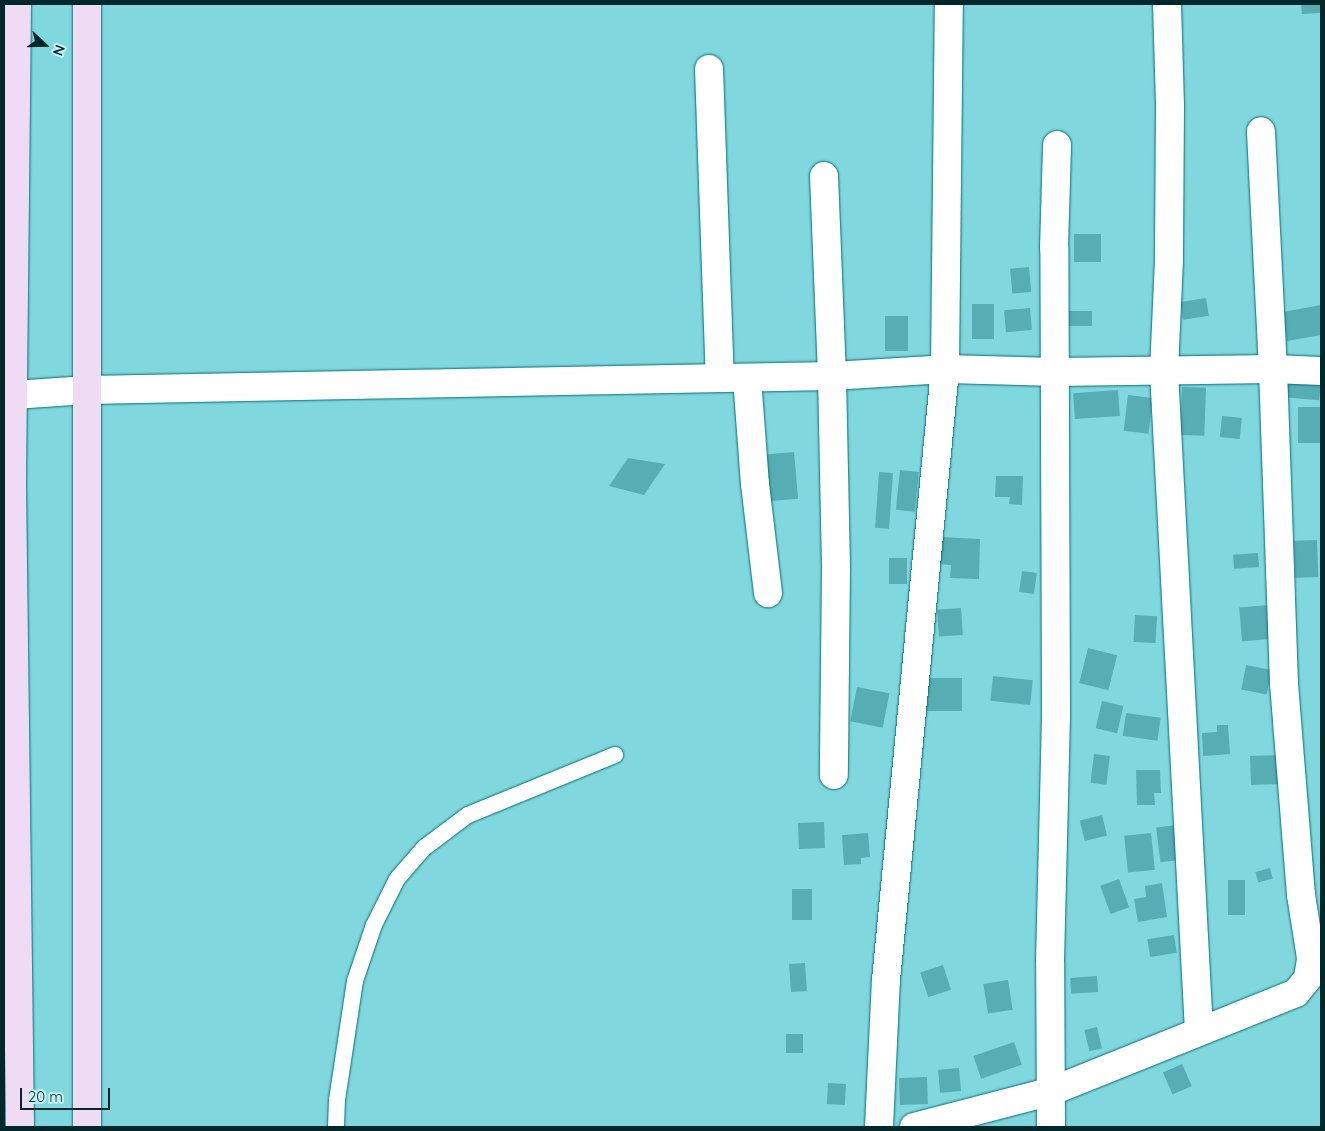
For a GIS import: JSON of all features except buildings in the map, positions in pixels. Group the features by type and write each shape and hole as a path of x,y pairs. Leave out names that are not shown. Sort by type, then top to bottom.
{"street":[{"path":"17,4 12,483 20,1127"},
{"path":"87,4 87,1127"},
{"path":"879,1127 886,980 945,369 948,4"},
{"path":"1167,4 1170,106 1169,251 1164,372 1200,1031"},
{"path":"710,69 720,378"},
{"path":"914,1127 945,1121 1052,1091 1296,992 1308,978 1316,974 1292,805 1284,684 1273,369 1261,131"},
{"path":"1051,1127 1050,962 1056,711 1054,248 1057,145"},
{"path":"824,176 832,376 836,567 834,775"},
{"path":"14,395 87,390 832,376 945,369 1056,372 1321,370"},
{"path":"747,378 756,493 768,593"}],"lane":[{"path":"336,1127 337,1100 354,981 374,925 397,879 424,848 468,815 615,755"}]}
